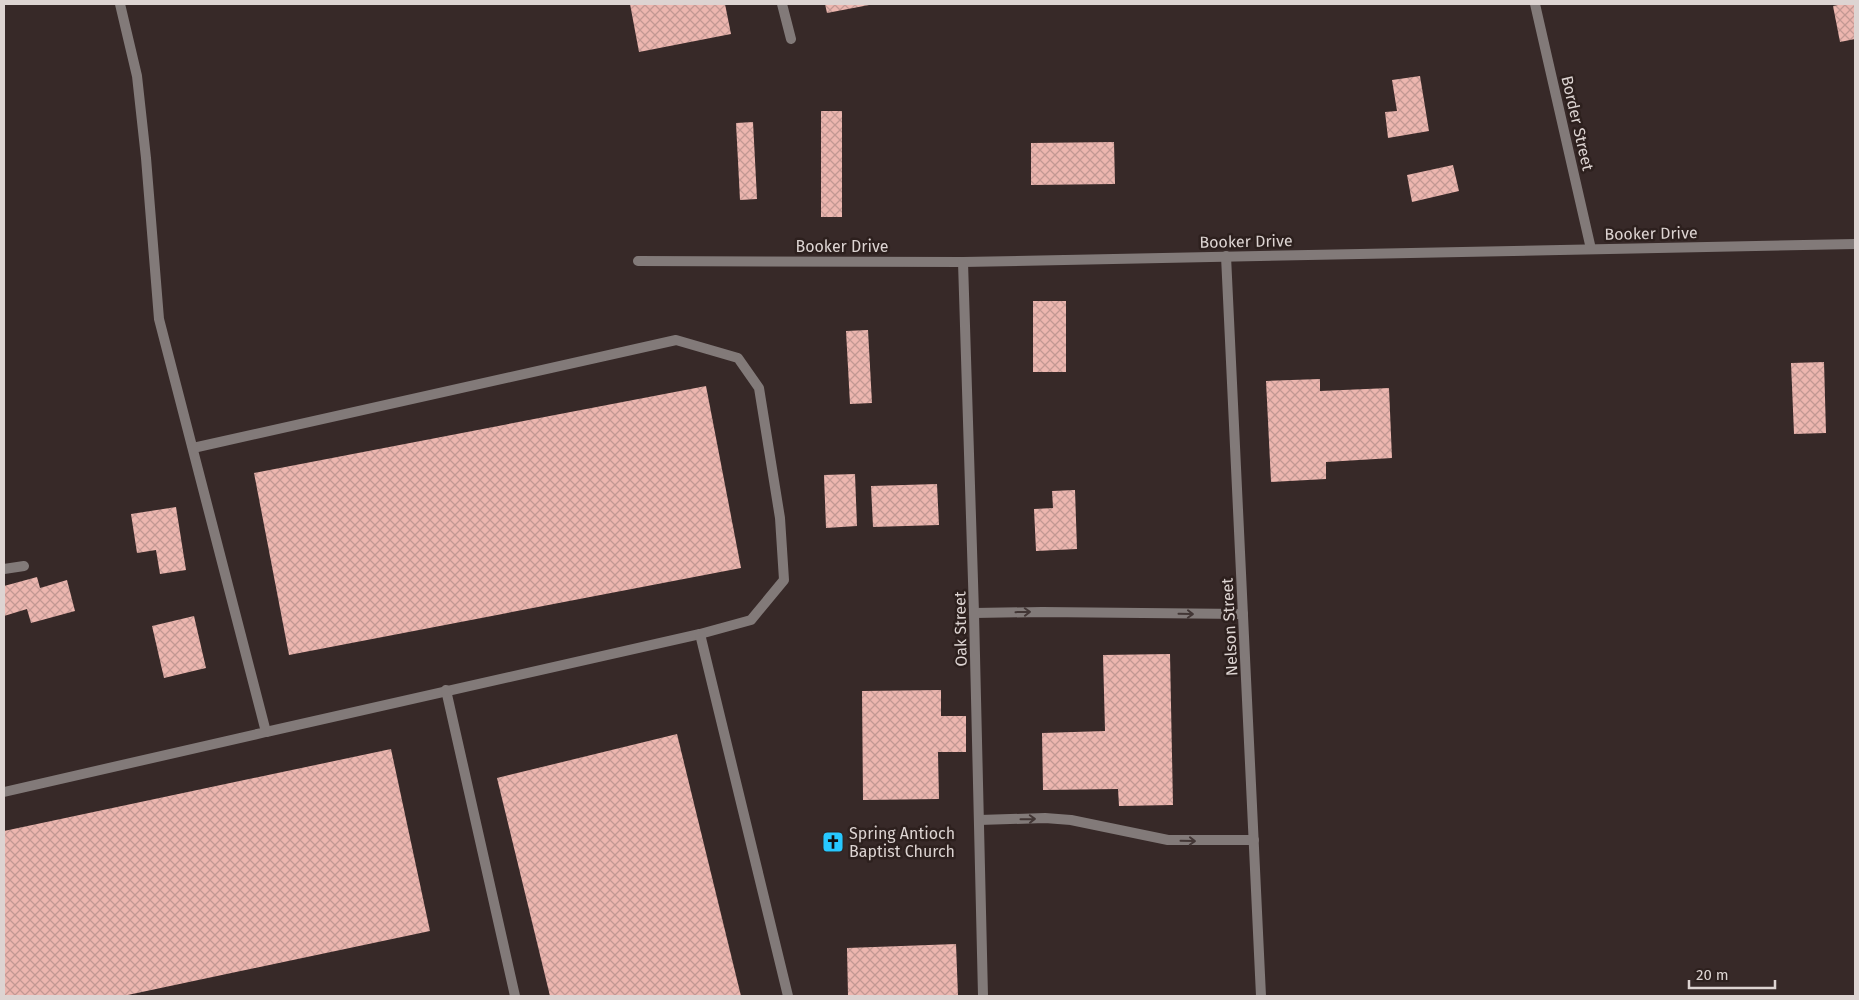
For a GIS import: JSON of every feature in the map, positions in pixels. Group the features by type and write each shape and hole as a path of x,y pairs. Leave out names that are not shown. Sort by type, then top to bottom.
{"street":[{"path":"120,4 138,85 159,319 266,732"},
{"path":"782,4 791,39"},
{"name":"Border Street","path":"1535,4 1591,249"},
{"name":"Booker Drive","path":"638,261 963,262 1855,244"},
{"name":"Nelson Street","path":"1226,256 1261,996"},
{"name":"Oak Street","path":"963,262 983,996"},
{"path":"4,792 446,690 700,634 751,620 784,580 780,518 759,388 738,358 676,340 193,448"},
{"path":"4,569 24,566"},
{"path":"974,613 1243,614"},
{"path":"700,634 788,996"},
{"path":"446,690 515,996"},
{"path":"979,820 1045,818 1071,820 1168,840 1254,840"}],"building":[{"path":"630,4 725,4 731,34 639,52"},
{"path":"825,4 869,4 869,5 827,13"},
{"path":"1855,4 1855,39 1840,42 1833,6"},
{"path":"1420,76 1429,131 1388,138 1385,112 1397,111 1392,80"},
{"path":"821,111 842,111 842,217 821,217"},
{"path":"753,122 757,199 740,200 736,123"},
{"path":"1114,142 1115,184 1031,185 1031,143"},
{"path":"1453,165 1459,191 1412,202 1407,175"},
{"path":"1033,301 1066,301 1066,372 1033,372"},
{"path":"868,330 872,403 850,404 846,331"},
{"path":"1824,362 1826,433 1794,434 1791,363"},
{"path":"1320,379 1320,391 1389,388 1392,458 1326,462 1326,479 1271,482 1266,381"},
{"path":"706,386 741,568 289,655 254,473"},
{"path":"855,474 857,526 826,528 824,475"},
{"path":"937,484 939,525 873,527 871,486"},
{"path":"1075,490 1077,549 1036,551 1034,509 1053,508 1052,491"},
{"path":"176,507 186,570 160,574 156,550 137,553 131,514"},
{"path":"37,577 40,588 67,580 75,611 31,623 27,609 4,616 4,586"},
{"path":"194,616 206,668 164,678 152,626"},
{"path":"1170,654 1173,805 1119,806 1118,789 1043,790 1042,733 1105,731 1103,655"},
{"path":"941,690 941,716 966,716 966,752 938,752 939,799 863,800 862,691"},
{"path":"677,734 741,996 550,996 497,778"},
{"path":"391,749 430,931 123,996 4,996 4,831"},
{"path":"956,944 958,996 848,996 847,948"}],"place":[{"name":"Spring Antioch Baptist Church","path":"833,842"}]}
